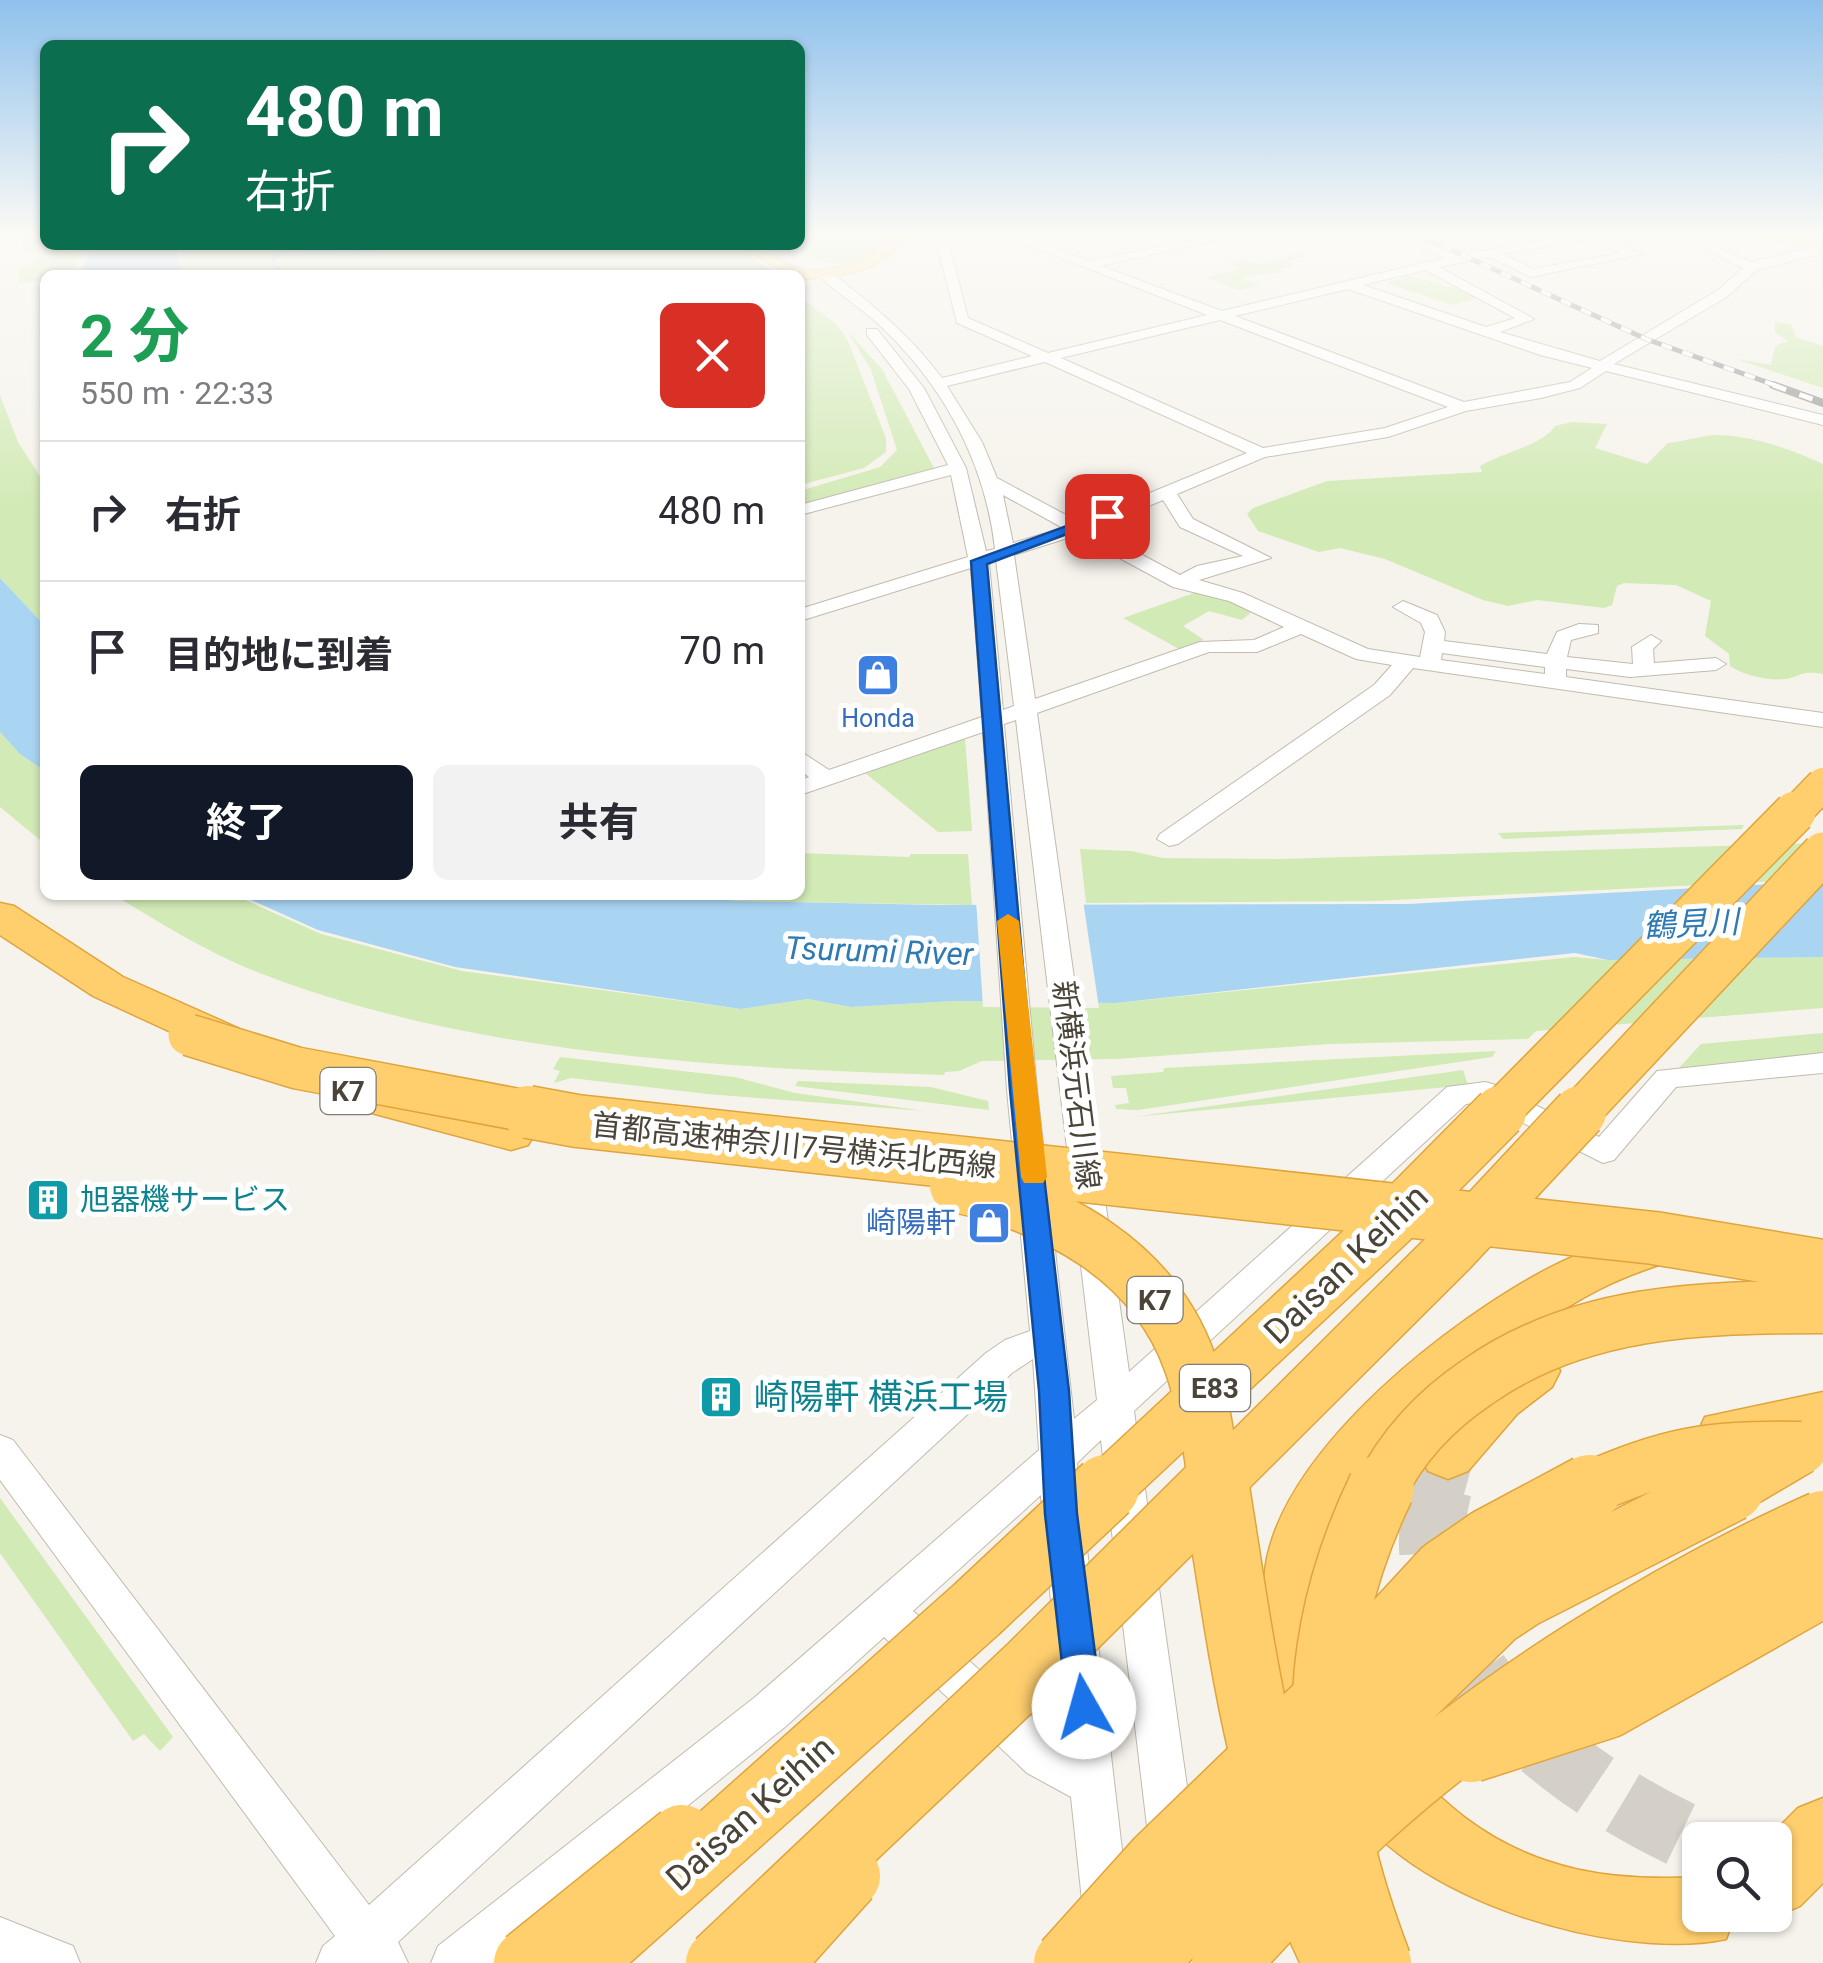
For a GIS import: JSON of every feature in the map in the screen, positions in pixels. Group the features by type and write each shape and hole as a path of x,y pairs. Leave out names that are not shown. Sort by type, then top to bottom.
{"highway":[{"name":"Daisan Keihin","path":"580,1963 977,1610 1392,1221 1823,784"},
{"name":"Daisan Keihin","path":"718,1963 1033,1666 1451,1250 1823,853"},
{"name":"K7","path":"0,915 88,977 193,1032 342,1080 515,1126 671,1152 968,1188 1052,1216 1120,1261 1166,1316 1194,1378 1265,1780 1297,1878 1339,1963"},
{"name":"K7","path":"0,926 80,982 193,1032 343,1089 510,1133 670,1160 966,1196 1045,1222 1112,1265 1156,1319 1183,1380 1254,1790 1284,1886 1322,1963"},
{"name":"首都高速神奈川7号横浜北西線","path":"193,1032 454,1094 579,1114 1532,1215 1823,1256"},
{"name":"首都高速神奈川7号横浜北西線","path":"193,1032 297,1068 577,1121 1528,1223 1654,1238 1823,1266"},
{"path":"1682,1915 1612,1916 1559,1904 1508,1885 1457,1856 1411,1821 1373,1782 1341,1739 1318,1696 1302,1653 1295,1610 1296,1571 1304,1535 1320,1505 1371,1438 1430,1381 1550,1289 1588,1268 1659,1244 1746,1239 1823,1247"},
{"path":"1360,1963 1337,1906 1321,1837 1311,1748 1311,1692 1316,1629 1330,1573 1347,1524 1371,1475 1428,1405 1462,1374 1541,1332 1634,1308 1823,1287"},
{"path":"1378,1963 1353,1902 1335,1832 1324,1688 1330,1635 1344,1575 1361,1525 1383,1481 1439,1409 1497,1366 1548,1340 1645,1317 1708,1310 1823,1307"},
{"path":"1448,1454 1497,1398 1533,1371 1616,1334 1676,1322 1756,1314 1823,1315"},
{"path":"1066,1963 1161,1859 1334,1692 1450,1567 1478,1547 1641,1466 1710,1448 1819,1443"},
{"path":"1143,1963 1218,1882 1494,1613 1819,1443"},
{"path":"1166,1798 1227,1963 1316,1866 1416,1773 1590,1651 1766,1550 1823,1524"},
{"path":"1416,1773 1491,1741 1606,1705 1823,1583"},
{"path":"526,1963 977,1610"},
{"path":"769,1963 1033,1666"},
{"path":"1792,1864 1823,1833"}],"street":[{"name":"新横浜元石川線","path":"868,328 894,357 935,418 958,468 979,561 1061,1514 1111,1963"},
{"name":"新横浜元石川線","path":"892,328 940,383 960,415 992,482 1007,552 1085,1152 1113,1403 1188,1963"},
{"path":"979,328 1261,453"},
{"path":"940,383 1173,328"},
{"path":"1253,328 1463,407"},
{"path":"1473,328 1545,352 1823,420"},
{"path":"1486,332 1500,328"},
{"path":"805,613 1078,528 1261,453 1388,432 1463,407 1536,396 1575,384 1667,328"},
{"path":"805,509 958,468"},
{"path":"992,482 1180,583 1236,598 1363,654 1556,660 1644,670 1716,664"},
{"path":"1166,491 1186,524 1262,558 1204,570 1180,583"},
{"path":"1170,840 1422,658 1435,632 1430,619 1403,607"},
{"path":"805,786 1208,646 1257,646 1300,628"},
{"path":"1554,684 1561,636 1591,629"},
{"path":"1644,670 1641,653 1651,641"},
{"path":"1422,658 1554,684 1823,720"},
{"path":"805,762 825,780"},
{"path":"455,1963 770,1712 1113,1403 1326,1218 1458,1094 1485,1092 1603,1152 1667,1078 1823,1063"},
{"path":"0,1452 363,1955 999,1363 1017,1350 1047,1338"},
{"path":"884,1610 1042,1758 1094,1785"},
{"path":"0,1941 56,1963"}],"green space":[{"path":"805,328 839,328 847,339 886,438 886,452 864,468 805,484"},
{"path":"1775,328 1792,328 1796,337 1823,346 1823,388 1736,359 1771,365 1775,346 1788,341 1775,333"},
{"path":"848,332 882,369 935,470 805,505 805,490 880,467 897,450 871,370"},
{"path":"0,395 18,442 40,476 40,621 0,578"},
{"path":"1572,422 1607,424 1595,448 1647,464 1668,443 1715,435 1770,444 1823,464 1823,674 1771,679 1730,666 1729,654 1705,636 1711,601 1676,585 1624,583 1617,586 1612,605 1604,608 1537,600 1508,606 1483,600 1385,559 1340,548 1319,552 1258,531 1247,514 1253,508 1327,481 1482,472 1480,466 1489,461 1541,439 1555,426"},
{"path":"1194,593 1217,596 1254,610 1242,620 1209,611 1183,626 1204,640 1179,649 1123,618"},
{"path":"0,732 20,754 40,768 40,840 0,807"},
{"path":"965,738 972,831 938,832 864,772"},
{"path":"1744,825 1742,829 1503,839 1498,833"},
{"path":"1823,843 1823,879 1374,901 1086,903 1080,849 1131,851 1163,858 1280,859"},
{"path":"805,853 909,857 968,854 972,905 727,900 805,900"},
{"path":"123,900 245,900 321,934 462,971 741,1009 808,999 851,1007 954,1001 1116,1003 1574,957 1823,957 1823,1008 1536,1031 1528,1039 1330,1044 1116,1059 982,1061 944,1075 680,1061 501,1038 328,997 247,968"},
{"path":"1823,1033 1823,1057 1676,1071 1701,1044"},
{"path":"1496,1051 1492,1057 1138,1110 1116,1109 1115,1105 1129,1103 1126,1088 1113,1088 1111,1076 1163,1072 1164,1068"},
{"path":"560,1057 735,1077 795,1093 925,1111 707,1094 571,1078 554,1083 560,1071 553,1069"},
{"path":"1463,1070 1468,1085 1133,1117"},
{"path":"798,1081 931,1087 988,1101 989,1110 795,1086"},
{"path":"0,1498 173,1737 160,1751 144,1734 133,1741 0,1553"}],"water":[{"path":"0,578 40,621 40,768 20,754 0,732"},
{"path":"1823,881 1823,957 1608,960 1575,953 1116,1003 954,1001 851,1007 808,999 741,1009 455,967 318,930 251,900 727,900 940,905 1408,904"}],"pier":[{"path":"976,900 1083,900 1099,1008 983,1007"}],"tunnel":[{"path":"1438,1491 1448,1454"},
{"path":"1439,1488 1432,1550 1442,1607 1467,1659 1503,1707 1547,1749 1596,1786 1682,1834"}],"railway":[{"path":"1621,328 1780,387"},
{"path":"1773,385 1823,403"}],"slow traffic":[{"path":"1008,921 1022,1090 1034,1177"}],"place":[{"name":"Honda","path":"878,675"},
{"name":"旭器機サービス","path":"48,1200"},
{"name":"崎陽軒","path":"989,1223"},
{"name":"崎陽軒 横浜工場","path":"721,1397"}],"route":[{"path":"1084,1707 1061,1514 1054,1391 1022,1090 979,561 1107,516"}],"water label":[{"name":"鶴見川","path":"1691,924"},
{"name":"Tsurumi River","path":"879,951"}]}
